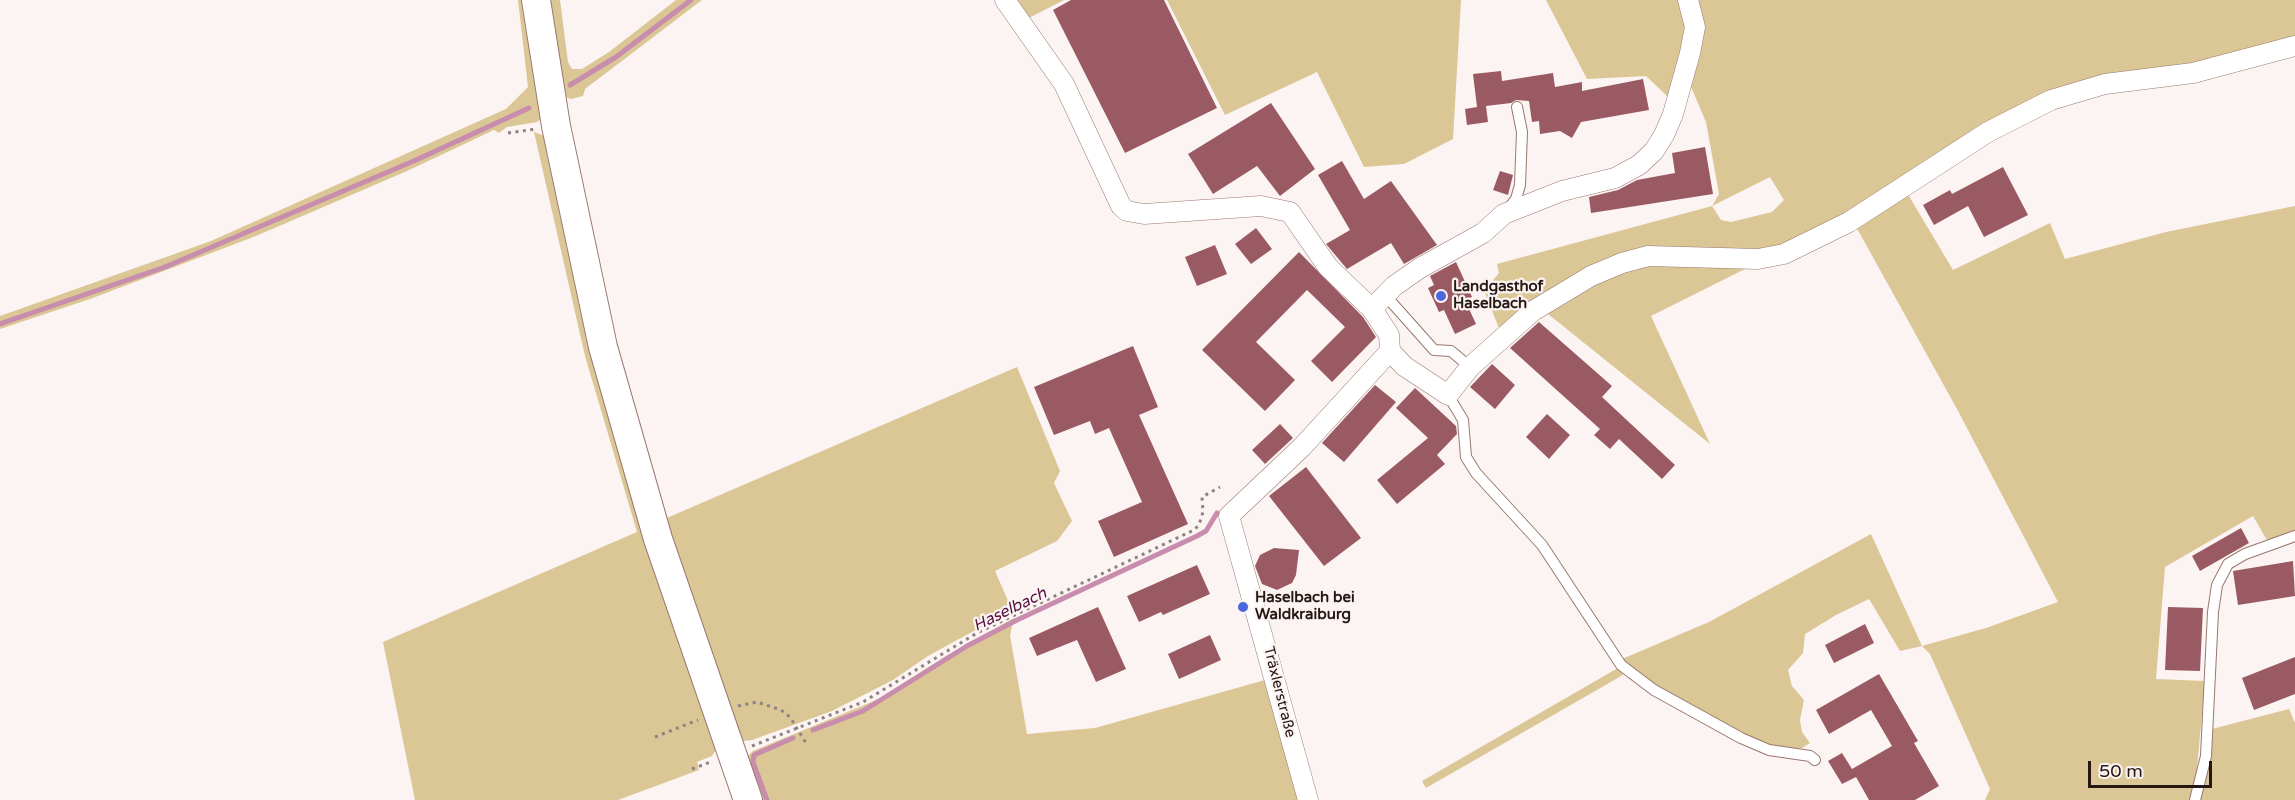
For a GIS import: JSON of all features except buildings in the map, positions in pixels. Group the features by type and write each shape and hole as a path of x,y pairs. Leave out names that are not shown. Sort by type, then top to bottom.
{"street":[{"path":"536,0 556,126 603,346 631,451 748,800"},
{"path":"1005,0 1064,84 1121,206 1126,211 1144,213 1261,206 1290,212 1328,267 1379,302 1389,335 1390,351 1404,366 1448,395 1470,367 1533,310 1591,276 1622,263 1648,256 1758,259 1784,254 1849,222 1988,132 2051,99 2105,84 2193,73 2295,46"},
{"path":"1379,302 1420,268 1483,233 1504,214 1562,191 1615,178 1639,165 1654,151 1673,114 1690,53 1695,27 1688,0"},
{"name":"Träxlerstraße","path":"1308,800 1229,516 1302,447 1390,351"}],"lane":[{"path":"1504,214 1516,199 1520,185 1522,132 1517,107"},
{"path":"1379,302 1434,350 1450,351 1470,367"},
{"path":"1448,395 1463,420 1466,457 1476,473 1542,545 1621,665 1654,690 1741,738 1769,750 1809,756 1815,760"},
{"path":"2195,800 2206,756 2213,612 2217,585 2228,564 2245,554 2295,536"}],"path":[{"path":"508,133 556,126"},
{"path":"692,769 863,702 953,646 1019,611 1194,530 1199,525 1203,512 1202,497 1220,487"},
{"path":"733,708 748,703 770,704 790,717 806,742"},
{"path":"655,737 699,720"}],"shaded area":[{"path":"518,0 526,0 544,117 537,122 507,127 499,133 494,130 407,171 256,236 90,299 0,329 0,316 211,241 506,109 528,87"},
{"path":"549,0 560,0 568,62 572,69 582,69 609,52 676,0 702,0 585,89 583,96 571,99 563,96"},
{"path":"1015,0 1064,0 1029,18"},
{"path":"1167,0 1461,0 1453,139 1404,164 1364,167 1317,72 1225,115"},
{"path":"1546,0 1684,0 1691,22 1671,95 1667,96 1646,76 1587,79"},
{"path":"1691,0 2295,0 2295,42 2249,57 2111,77 1847,216 1769,253 1681,251 1532,302 1499,328 1484,291 1499,273 1497,264 1712,206 1719,194 1706,122 1689,82","holes":["1770,177 1784,200 1772,212 1731,222 1721,220 1712,206"]},
{"path":"534,132 548,137 717,748 712,756 697,762 699,770 618,800 415,800 383,642 637,532 585,356"},
{"path":"1906,191 1953,270 2050,223 2065,259 2166,232 2295,206 2295,532 2268,542 2253,516 2165,567 2156,679 2205,681 2196,779 2189,800 1985,800 1990,789 1930,654 1922,646 1986,628 2058,602 1957,409 1854,223"},
{"path":"1645,262 1751,266 1651,316 1710,444 1543,310 1585,282"},
{"path":"1017,367 1060,471 1054,483 1072,521 1057,541 995,571 1012,610 928,656 893,680 832,711 752,740 743,741 736,737 662,520"},
{"path":"1871,534 1922,646 1900,651 1869,599 1805,634 1803,653 1788,670 1792,686 1804,700 1800,720 1802,732 1810,743 1802,748 1787,750 1755,741 1636,674 1622,659 1709,622"},
{"path":"1014,618 1010,635 1027,734 1095,728 1265,680 1299,800 760,800 748,756 753,751 881,698 946,656"},
{"path":"1618,668 1623,675 1426,788 1422,781"},
{"path":"2289,709 2295,723 2295,800 2200,800 2210,753 2212,729"}],"waterway":[{"path":"570,85 616,57 691,0"},
{"path":"0,324 165,267 416,160 529,108"},
{"name":"Haselbach","path":"813,730 863,711 967,646 1017,620 1197,536 1206,531 1217,513"},
{"name":"Haselbach","path":"767,800 753,762 754,755 793,738"}],"place":[{"name":"Landgasthof Haselbach","path":"1441,296"},
{"name":"Haselbach bei Waldkraiburg","path":"1243,607"}]}
